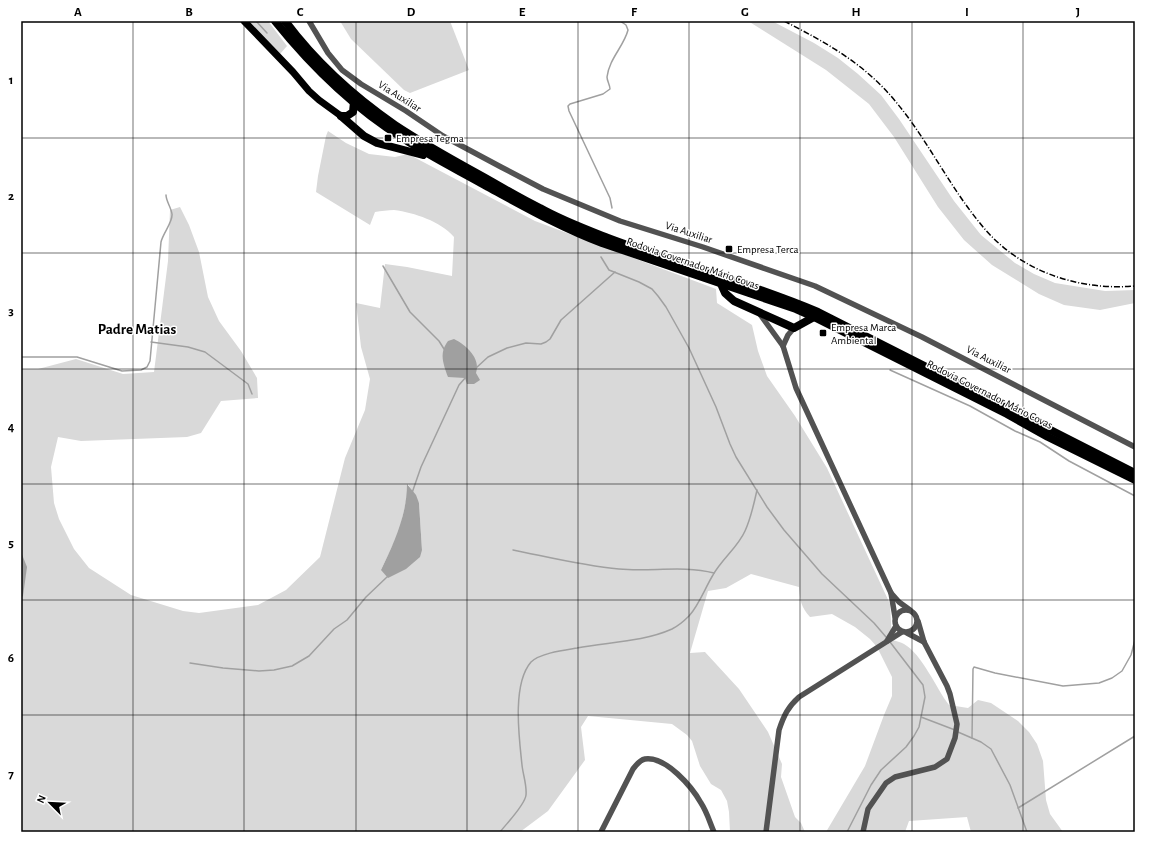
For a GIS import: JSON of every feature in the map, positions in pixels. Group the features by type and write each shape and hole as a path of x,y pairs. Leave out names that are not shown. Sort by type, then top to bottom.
{"highway":[{"name":"Rodovia Governador Mário Covas","path":"276,21 298,49 316,68 342,93 383,125 404,140 534,213 578,235 796,309 1007,414 1048,437 1135,480"},
{"name":"Rodovia Governador Mário Covas","path":"285,21 323,65 346,88 375,111 432,148 540,209 610,239 776,295 818,312 1135,473"},
{"path":"341,116 347,116 353,112 354,102"},
{"path":"341,116 364,136 376,144 412,151 446,164"},
{"path":"722,284 725,294 734,301 794,328 814,317"}],"main road":[{"path":"244,21 319,100 341,116"}],"street":[{"name":"Via Auxiliar","path":"309,21 328,53 342,70 361,84 406,111 443,136 501,168 543,189 620,221 703,247 815,286 849,301 948,350 1135,447"},
{"path":"758,313 783,346 796,388 891,593 896,626 887,641"},
{"path":"783,346 788,335 794,328"},
{"path":"863,832 868,809 886,783 895,777 934,767 947,759 955,738 957,724 950,694 924,642 914,613 899,602 891,593"},
{"path":"895,617 901,611 910,610 914,613"},
{"path":"766,832 778,730 783,716 790,706 799,697 887,641 915,629 918,621"},
{"path":"896,626 924,642"},
{"path":"601,832 633,768 645,759 660,762 678,774 702,804 714,832"}],"shaded area":[{"path":"244,21 268,21 287,46 280,54"},
{"path":"340,21 450,21 469,70 410,93 404,90 351,39"},
{"path":"748,21 772,21 814,43 838,58 858,74 881,95 899,119 954,201 981,235 1015,263 1034,274 1055,283 1105,291 1135,290 1135,303 1100,310 1064,305 1039,294 992,265 964,240 938,207 894,137 869,104 826,70"},
{"path":"328,131 346,143 369,154 395,157 408,154 535,221 716,289 717,303 752,325 758,351 767,376 795,416 827,468 890,604 892,640 904,644 917,655 949,705 968,708 978,700 991,703 1018,721 1029,732 1037,744 1043,761 1046,800 1050,814 1063,832 971,832 967,817 909,821 905,832 826,832 865,766 892,696 892,677 877,647 870,639 855,627 832,614 810,617 802,604 799,587 751,574 726,588 708,591 690,653 705,652 739,689 768,732 782,764 781,777 795,817 801,823 805,832 730,832 727,801 721,790 711,784 700,766 692,741 687,735 672,724 588,716 581,727 585,760 548,811 520,832 21,832 21,599 23,596 21,552 21,369 38,369 76,359 123,374 154,372 168,261 170,210 180,207 189,225 199,252 208,297 219,321 241,351 257,378 258,398 221,401 201,433 187,437 81,441 58,437 51,467 54,503 59,519 74,549 89,568 131,595 183,611 199,613 258,605 286,590 320,557 345,458 365,410 370,379 361,347 356,303 380,308 385,264 452,276 454,237 442,226 410,213 394,210 375,212 370,225 316,192","holes":["408,484 419,503 422,550 381,570 399,532 407,497"]},
{"path":"454,339 468,348 474,357 477,367 476,373 480,380 474,384 467,384 465,378 448,377 443,363 443,354 445,345 448,341"},
{"path":"407,484 416,495 419,503 422,550 420,557 406,569 388,578 381,570 399,528 405,507"},
{"path":"21,552 27,567 23,596 21,599"}],"waterway":[{"path":"256,21 267,33"},
{"path":"612,208 610,198 568,106 570,104 603,94 610,89 607,78 608,70 628,30 626,25 620,21"},
{"path":"21,357 77,357 122,371 141,370 147,367 150,361 161,242 172,217 166,195"},
{"path":"601,257 609,270 639,282 652,289 658,296 666,307 689,348 716,407 736,457 767,507 784,530 822,574 874,623 886,637"},
{"path":"383,266 410,312 439,341 444,349"},
{"path":"476,368 488,357 507,348 526,343 541,344 546,342 550,339 561,320 615,272"},
{"path":"151,342 188,347 205,352 248,384 252,394"},
{"path":"890,370 970,406 1015,431 1040,442 1069,461 1135,496"},
{"path":"412,493 421,467 459,385 466,377"},
{"path":"500,832 519,809 526,795 519,740 518,711 521,683 531,662 540,656 560,651 649,637 672,629 681,623 693,612 717,569 742,537 751,516 757,490"},
{"path":"513,550 606,568 631,570 691,569 714,573"},
{"path":"190,663 259,671 274,670 292,666 309,656 334,629 347,620 366,597 387,577"},
{"path":"972,738 974,667 995,673 1063,686 1099,683 1112,678 1122,671 1131,655 1135,640"},
{"path":"847,832 871,785 881,770 906,747 919,727 925,697 923,685 890,642"},
{"path":"921,717 955,730"},
{"path":"958,732 981,742 991,749 1010,785 1027,832"},
{"path":"1018,808 1135,736"}],"railway":[{"path":"784,21 830,46 858,65 884,89 918,131 957,192 979,222 994,239 1011,253 1029,265 1069,281 1113,287 1135,286"}],"place":[{"name":"Empresa Tegma","path":"388,138"},
{"name":"Empresa Terca","path":"729,249"},
{"name":"Empresa Marca Ambiental","path":"823,333"}],"district":[{"name":"Padre Matias","path":"137,329"}]}
